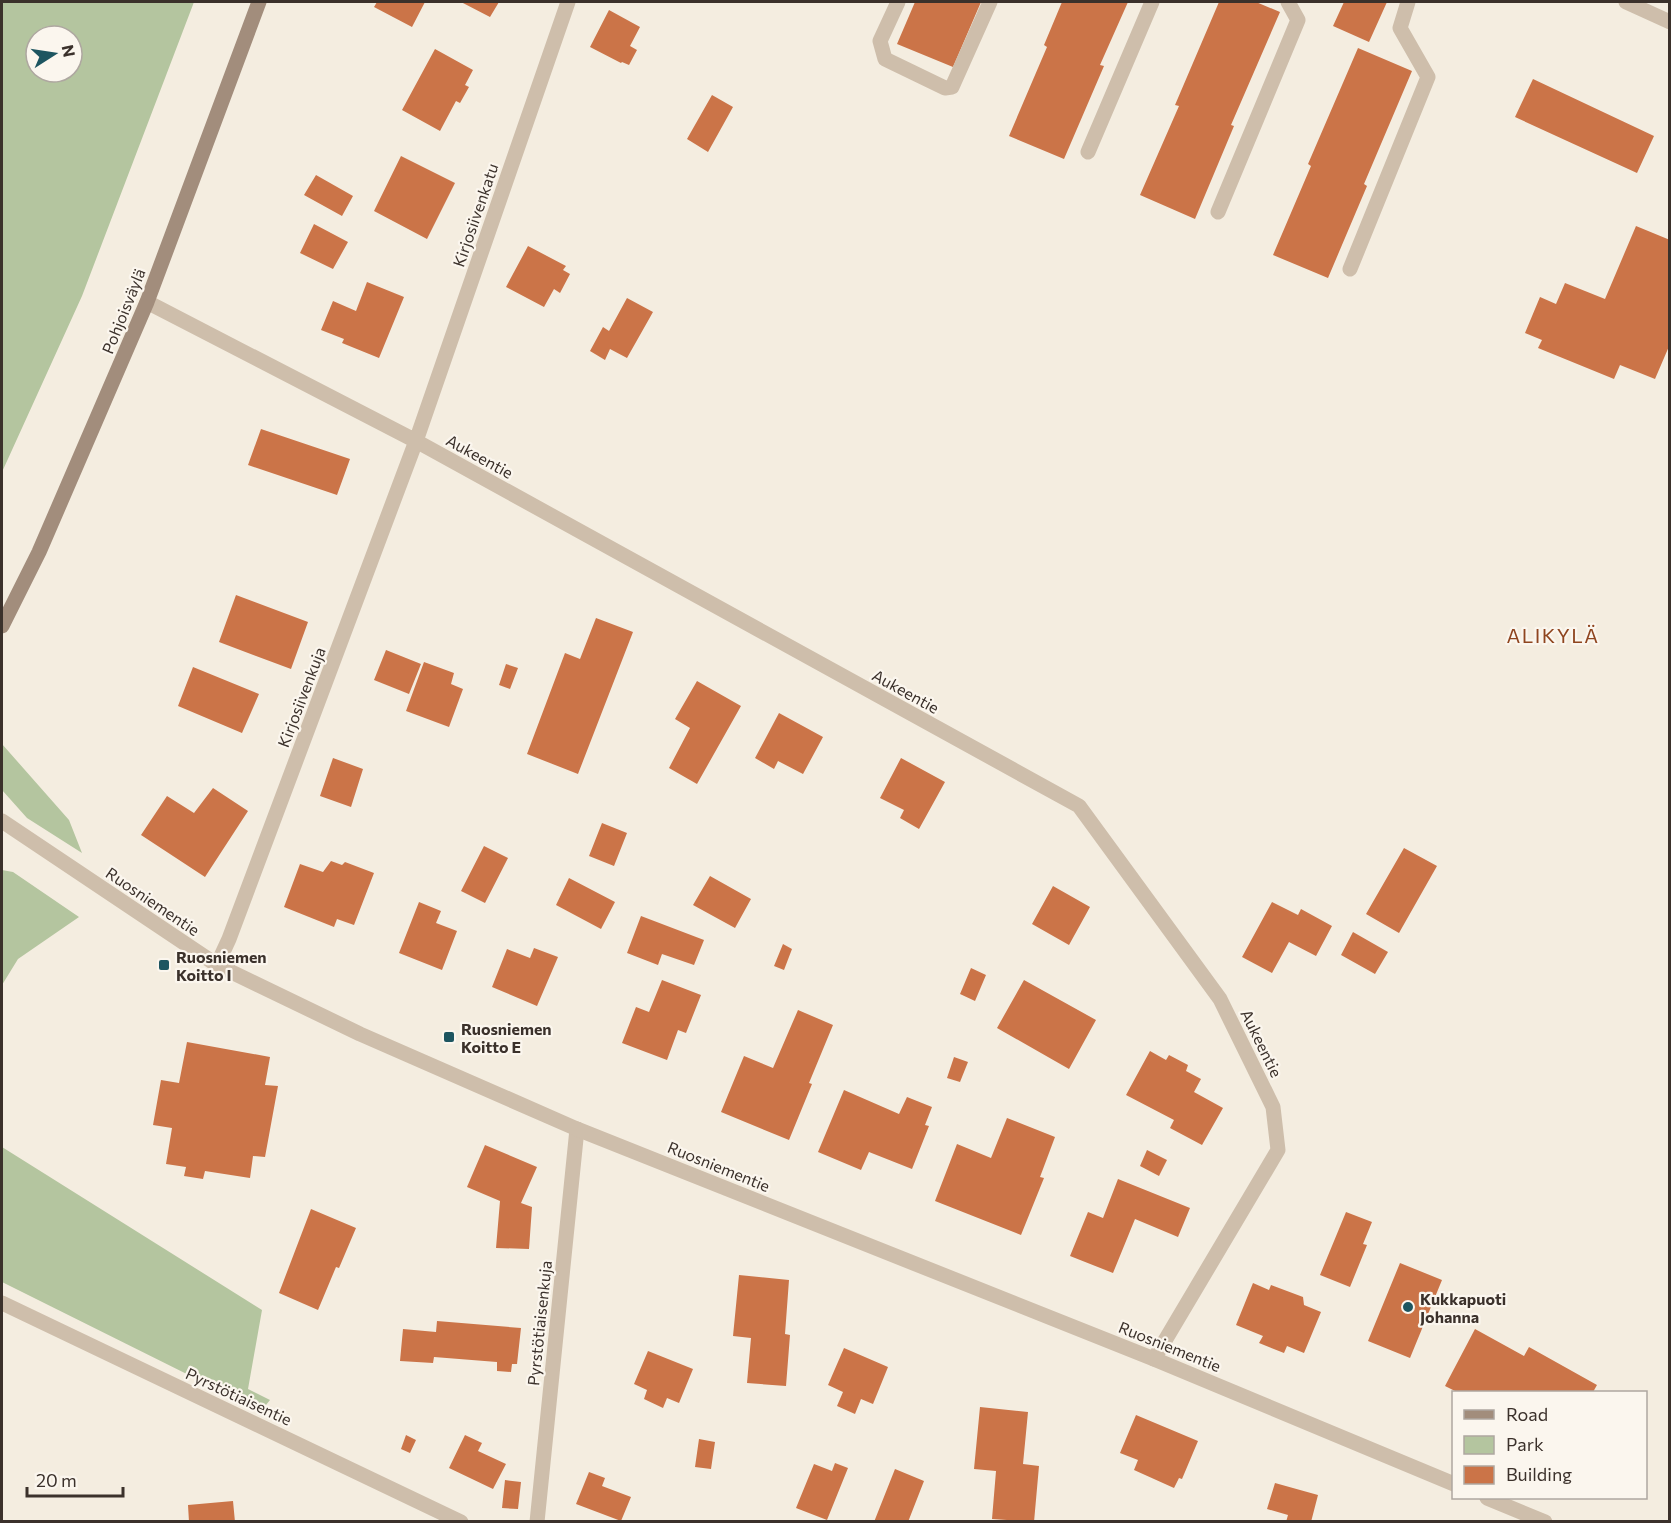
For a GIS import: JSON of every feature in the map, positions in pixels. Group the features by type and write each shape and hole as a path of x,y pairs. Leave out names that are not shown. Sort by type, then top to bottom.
{"main road":[{"name":"Pohjoisväylä","path":"2,626 39,552 147,302 259,2"}],"street":[{"name":"Kirjosiivenkatu","path":"416,441 568,2"},
{"path":"898,2 880,42 885,59 945,88 952,87 990,2"},
{"path":"1088,152 1152,2"},
{"path":"1218,212 1298,20 1288,2"},
{"path":"1350,269 1428,77 1400,27 1408,2"},
{"path":"1626,2 1670,22"},
{"name":"Aukeentie","path":"147,302 416,441 1078,806 1220,999 1273,1107 1278,1150 1154,1359"},
{"name":"Kirjosiivenkuja","path":"217,965 229,939 416,441"},
{"name":"Ruosniementie","path":"2,821 217,965 360,1034 577,1129 1154,1359 1452,1483"},
{"name":"Pyrstötiaisenkuja","path":"537,1521 577,1129"},
{"name":"Pyrstötiaisentie","path":"2,1303 461,1521"},
{"path":"1492,1499 1545,1521"}],"green space":[{"path":"2,2 194,2 82,296 2,472"},
{"path":"2,744 69,820 82,853 27,818 2,790"},
{"path":"2,870 13,872 79,917 18,959 2,985"},
{"path":"2,1147 262,1310 248,1389 270,1400 261,1411 2,1282"}],"building":[{"path":"377,2 425,2 412,27 374,7"},
{"path":"461,2 499,2 490,17"},
{"path":"915,2 981,2 953,67 897,44"},
{"path":"1062,2 1128,2 1100,65 1104,66 1064,159 1009,136 1047,47 1044,45"},
{"path":"1219,2 1256,2 1280,12 1231,125 1234,126 1195,219 1140,195 1179,106 1175,105"},
{"path":"1344,2 1387,2 1369,42 1333,26"},
{"path":"609,10 640,27 630,46 637,50 629,65 590,47"},
{"path":"1358,48 1412,71 1364,184 1367,186 1328,278 1273,255 1311,166 1308,164"},
{"path":"435,49 473,70 465,85 469,87 460,103 456,101 440,131 402,110"},
{"path":"1533,79 1654,136 1637,173 1515,117"},
{"path":"712,95 733,107 708,152 687,139"},
{"path":"401,156 455,183 427,239 374,211"},
{"path":"316,175 353,196 342,216 304,195"},
{"path":"314,224 348,242 333,269 300,253"},
{"path":"1636,226 1670,240 1670,344 1655,379 1620,365 1614,379 1538,348 1542,340 1525,333 1540,297 1556,304 1565,283 1605,299"},
{"path":"528,246 566,266 563,270 570,274 560,293 554,289 544,307 506,287"},
{"path":"367,282 404,297 379,358 342,343 344,339 321,330 333,301 356,311"},
{"path":"627,298 653,312 627,358 610,349 605,360 590,351 603,327 609,331"},
{"path":"261,429 350,459 337,495 248,465"},
{"path":"236,595 308,622 291,669 219,642"},
{"path":"596,618 633,632 578,774 527,754 565,653 580,659"},
{"path":"386,650 421,664 409,694 374,680"},
{"path":"424,662 454,673 451,684 463,689 449,727 406,711"},
{"path":"506,664 518,668 510,689 499,685"},
{"path":"193,667 259,694 242,733 178,706"},
{"path":"697,681 741,706 697,784 669,768 690,728 675,719"},
{"path":"779,713 823,737 803,774 778,761 774,769 755,758"},
{"path":"333,758 363,769 351,807 320,796"},
{"path":"901,758 945,782 919,829 900,818 904,810 880,798"},
{"path":"213,788 248,811 205,877 141,835 167,796 194,813"},
{"path":"602,823 627,833 614,866 589,856"},
{"path":"484,846 508,858 485,903 461,891"},
{"path":"1404,848 1437,866 1399,933 1366,914"},
{"path":"331,861 342,865 345,862 374,873 354,925 337,919 334,927 284,907 300,864 323,872"},
{"path":"710,876 751,899 735,928 693,905"},
{"path":"569,878 615,902 601,929 556,905"},
{"path":"1053,886 1090,907 1069,945 1032,924"},
{"path":"419,902 441,911 436,923 457,931 442,970 399,953"},
{"path":"1272,902 1298,915 1301,909 1332,926 1316,956 1289,942 1272,973 1242,957"},
{"path":"641,916 704,940 694,965 662,954 658,965 627,953"},
{"path":"1353,932 1388,952 1375,974 1341,955"},
{"path":"783,944 792,949 784,970 774,966"},
{"path":"534,948 558,957 537,1006 492,987 507,949 530,958"},
{"path":"971,968 986,975 975,1001 960,994"},
{"path":"662,980 701,995 686,1033 678,1030 667,1060 622,1043 636,1007 649,1012"},
{"path":"1024,980 1096,1020 1069,1069 997,1028"},
{"path":"798,1010 833,1025 789,1140 721,1112 744,1056 773,1068"},
{"path":"187,1042 270,1057 265,1085 278,1086 265,1157 253,1156 250,1178 205,1171 203,1179 184,1176 186,1167 166,1164 172,1128 153,1125 161,1080 179,1083"},
{"path":"1150,1051 1166,1060 1169,1055 1188,1065 1186,1071 1201,1079 1194,1092 1223,1108 1202,1145 1170,1128 1174,1120 1126,1095"},
{"path":"954,1057 968,1062 960,1082 947,1078"},
{"path":"844,1090 899,1114 907,1097 932,1107 925,1125 929,1126 912,1169 869,1152 861,1170 818,1152"},
{"path":"1007,1118 1055,1137 1040,1177 1044,1178 1021,1235 935,1201 957,1144 991,1158"},
{"path":"485,1145 537,1167 521,1203 532,1207 529,1249 496,1248 500,1201 467,1187"},
{"path":"1147,1150 1167,1160 1159,1176 1140,1166"},
{"path":"1118,1179 1190,1208 1178,1237 1135,1219 1113,1273 1070,1256 1088,1212 1103,1218"},
{"path":"311,1209 356,1228 318,1310 279,1293"},
{"path":"1346,1212 1372,1222 1363,1244 1367,1245 1350,1287 1320,1275"},
{"path":"1400,1263 1442,1280 1410,1358 1368,1341"},
{"path":"739,1275 789,1280 785,1334 790,1335 786,1386 747,1383 751,1338 733,1336"},
{"path":"1253,1283 1269,1290 1271,1285 1303,1297 1304,1305 1321,1312 1304,1353 1287,1346 1284,1353 1259,1343 1263,1336 1236,1325"},
{"path":"437,1321 521,1328 517,1364 512,1364 511,1372 497,1371 497,1362 434,1357 433,1363 400,1361 403,1329 436,1332"},
{"path":"1475,1329 1524,1356 1529,1347 1597,1385 1594,1391 1455,1391 1445,1386"},
{"path":"844,1348 888,1367 873,1404 861,1399 855,1414 837,1406 843,1392 828,1385"},
{"path":"648,1351 693,1369 679,1403 667,1398 663,1408 644,1399 647,1390 634,1384"},
{"path":"980,1407 1028,1412 1023,1464 1039,1466 1034,1522 992,1519 996,1471 974,1469"},
{"path":"1136,1415 1198,1441 1182,1479 1179,1478 1174,1488 1134,1470 1138,1460 1120,1453"},
{"path":"406,1435 416,1440 410,1453 401,1449"},
{"path":"465,1435 482,1443 478,1451 506,1464 493,1489 449,1468"},
{"path":"699,1439 715,1442 711,1469 695,1467"},
{"path":"835,1463 848,1468 827,1520 796,1508 814,1464 832,1471"},
{"path":"895,1469 924,1481 908,1522 874,1522"},
{"path":"589,1472 605,1478 602,1486 631,1497 621,1521 576,1504"},
{"path":"505,1480 521,1482 518,1509 502,1508"},
{"path":"1275,1483 1318,1495 1311,1522 1286,1522 1288,1515 1267,1509"},
{"path":"233,1501 235,1522 189,1522 188,1505"}],"place":[{"name":"Ruosniemen Koitto I","path":"164,965"},
{"name":"Ruosniemen Koitto E","path":"449,1037"},
{"name":"Kukkapuoti Johanna","path":"1408,1307"}],"district":[{"name":"ALIKYLÄ","path":"1553,635"}]}
